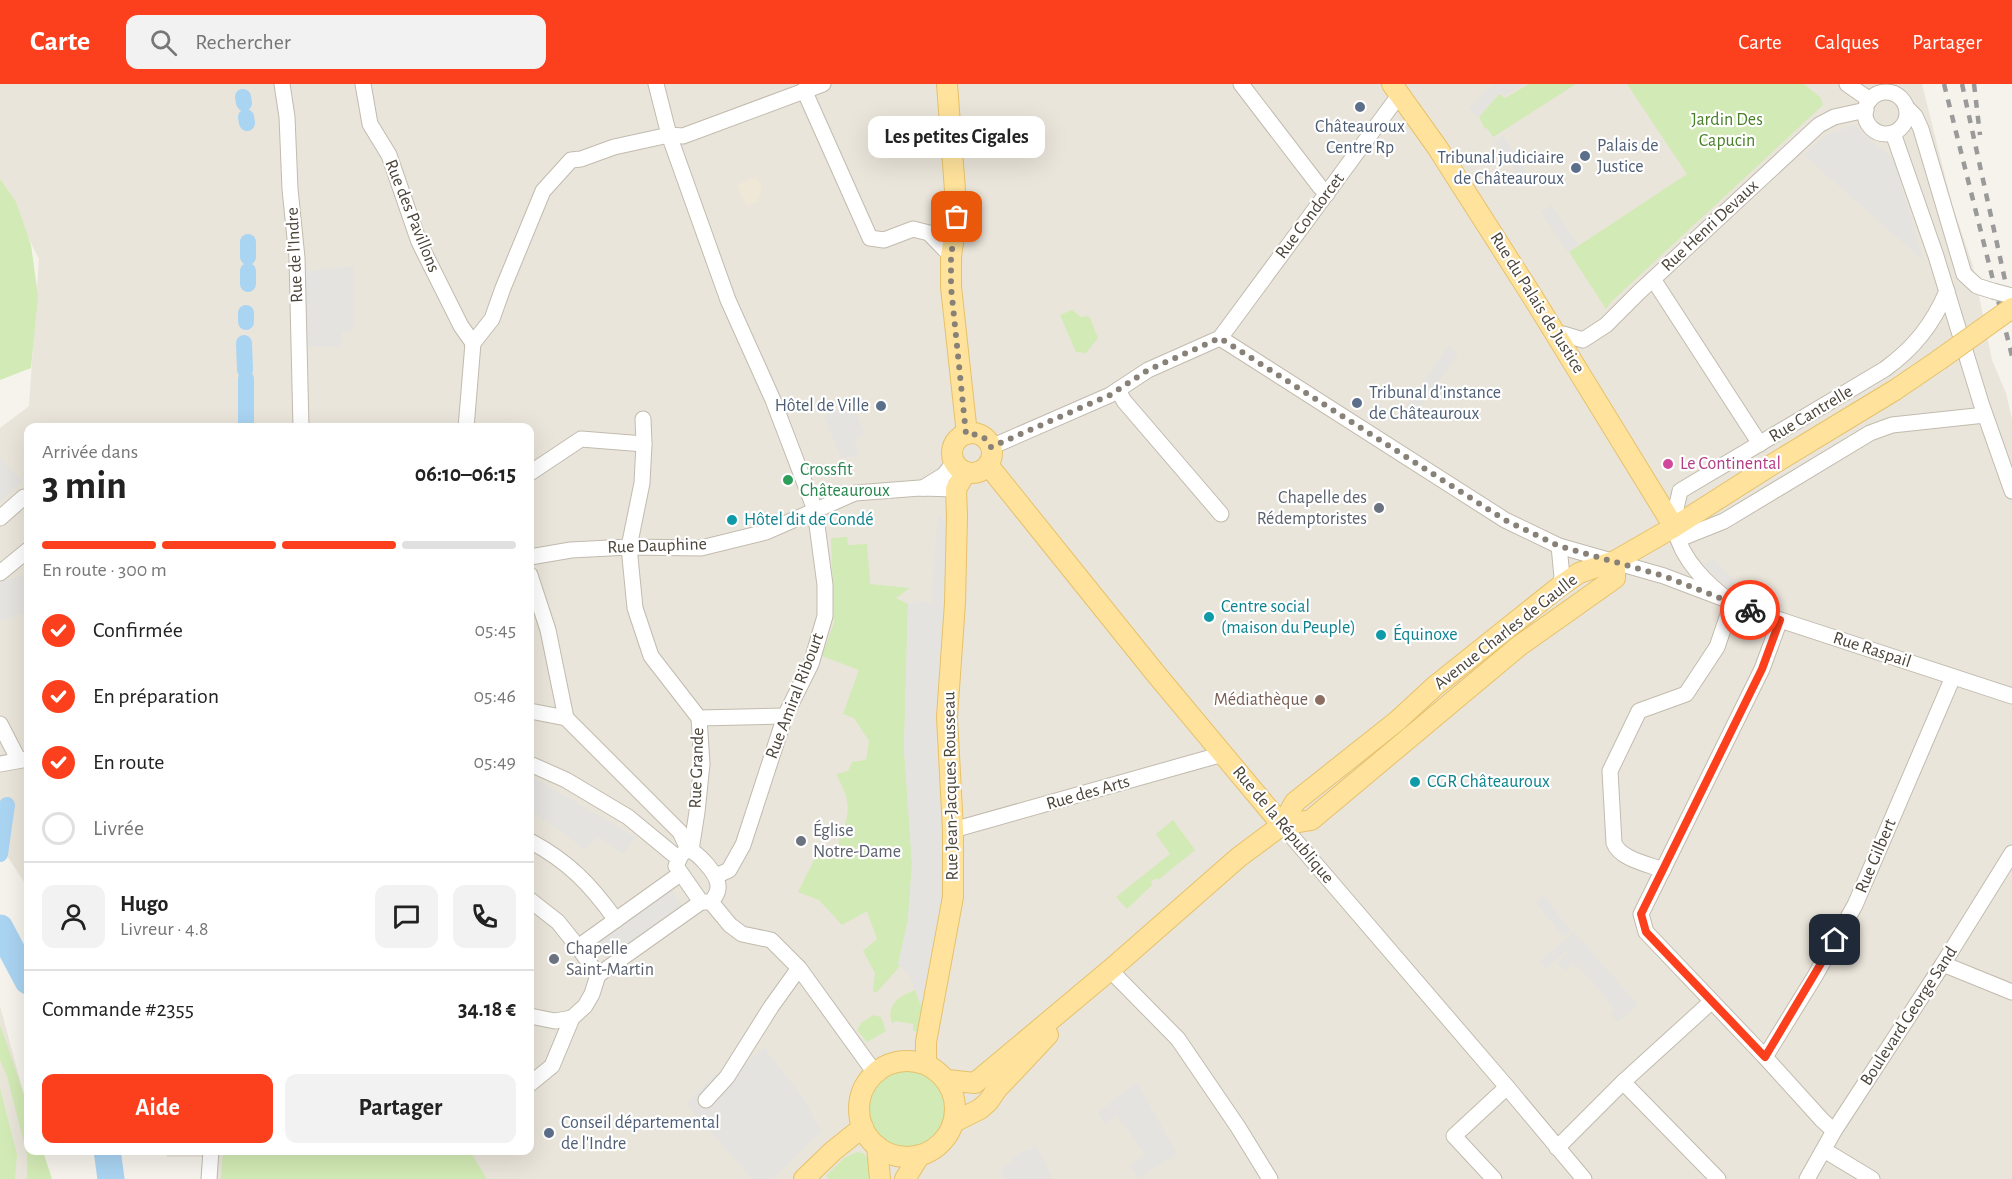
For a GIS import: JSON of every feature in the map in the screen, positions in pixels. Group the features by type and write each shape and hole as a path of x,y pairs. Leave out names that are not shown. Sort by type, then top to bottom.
{"main road":[{"path":"947,84 957,217 951,256 951,287 966,434"},
{"name":"Rue du Palais de Justice","path":"1396,89 1437,147 1558,336 1677,533"},
{"name":"Avenue Charles de Gaulle","path":"1282,825 1311,820 1615,569 1677,533 1773,464 1895,390 2012,308"},
{"path":"978,434 984,437 990,456 978,472 958,479 952,457 954,445 961,436 978,434"},
{"name":"Rue de la République","path":"990,456 1223,754 1282,825"},
{"name":"Rue Jean-Jacques Rousseau","path":"926,1064 926,1042 953,897 953,830 947,717 955,603 958,479"},
{"name":"Avenue Charles de Gaulle","path":"947,1080 975,1083 1110,970 1239,857 1282,825 1295,802 1559,587 1579,573 1615,569"},
{"name":"Avenue Charles de Gaulle","path":"954,1122 980,1109 988,1102 997,1089 1110,970"},
{"path":"909,1060 926,1064 937,1070 947,1080 953,1092 956,1107 954,1122 947,1136 936,1148 920,1155 905,1157 890,1154 877,1146 863,1127 859,1112 861,1096 875,1072 892,1063 909,1060"},
{"path":"804,1179 833,1151 863,1127"},
{"path":"877,1146 880,1179"},
{"path":"905,1179 920,1155"}],"street":[{"name":"Rue de l'Indre","path":"282,84 287,117 290,189 297,258 301,423"},
{"name":"Rue des Pavillons","path":"363,84 370,124 389,155 419,242 461,326 473,343"},
{"name":"Rue Amiral Ribourt","path":"656,84 669,135 728,300 773,400 815,510 825,585 825,616 811,664 785,716 743,845 729,870 716,876"},
{"path":"466,423 473,343 492,319 543,191 576,160 614,147 669,135 683,136 823,84"},
{"path":"1241,84 1327,194"},
{"path":"1846,84 1868,105 1868,124 1873,129 1886,134 1900,129 1907,115 1899,95"},
{"name":"Rue Condorcet","path":"1220,338 1327,194 1396,89"},
{"path":"804,90 870,238 884,240 913,229 929,233 951,256"},
{"path":"1868,105 1882,93 1899,95 1916,116 1922,129 1964,274 1977,286 2012,296"},
{"name":"Rue Henri Devaux","path":"1558,336 1563,334 1584,340 1606,325 1818,125 1868,105"},
{"path":"1893,133 2012,491"},
{"path":"1653,279 1760,444"},
{"name":"Rue Cantrelle","path":"1677,533 1680,491 1902,357 1927,330 1940,310 1947,291"},
{"path":"990,456 1110,395 1148,370 1220,338"},
{"name":"Rue Raspail","path":"1220,338 1505,520 1559,546 1615,569 1664,576 1780,620 2012,696"},
{"path":"1118,390 1221,514"},
{"path":"1677,533 1724,521 1870,433 1892,425 1985,415"},
{"name":"Rue Grande","path":"643,419 642,483 628,547 635,608 651,656 699,718 702,764 697,812 684,858"},
{"path":"534,470 581,439 644,444"},
{"path":"923,488 944,476 958,479"},
{"name":"Rue Dauphine","path":"534,556 571,550 628,547 701,548 766,532 796,521 855,493 923,488 958,479"},
{"path":"0,518 24,497"},
{"name":"Rue Raspail","path":"1677,533 1686,556 1695,570 1710,587 1732,603"},
{"path":"1559,546 1562,577 1559,587"},
{"path":"0,573 24,553"},
{"path":"534,587 548,630 566,718 680,832 684,858 706,902 742,934 771,940 799,968 875,1072"},
{"path":"1663,870 1622,854 1616,849 1610,771 1639,711 1686,694 1717,647 1732,603"},
{"path":"1780,620 1762,669 1641,914 1646,932 1834,1131"},
{"name":"Rue Gilbert","path":"1765,1057 1855,905 1953,677"},
{"path":"534,712 566,718"},
{"path":"699,718 785,716"},
{"path":"0,724 16,755 12,761"},
{"name":"Rue des Arts","path":"953,830 1223,754"},
{"path":"534,766 566,780 628,817 684,858 716,876 718,890 706,902 598,975 592,994 585,1006 572,1018 552,1066 534,1081"},
{"name":"Rue de la République","path":"1282,825 1508,1087 1584,1179"},
{"path":"534,843 554,854 577,873 616,920"},
{"name":"Boulevard George Sand","path":"1807,1179 1834,1131 2012,853"},
{"path":"578,947 616,920 684,858"},
{"path":"534,903 558,922 598,975"},
{"path":"1943,964 2012,992"},
{"path":"706,1100 727,1077 771,1007 799,968"},
{"path":"1110,970 1178,1039 1238,1126 1270,1179"},
{"path":"1557,1148 1623,1082 1711,1002"},
{"path":"534,1017 555,1021 572,1018"},
{"path":"1623,1082 1718,1179"},
{"path":"1494,1179 1454,1136 1508,1087"},
{"path":"1824,1150 1872,1179"},
{"path":"209,1179 211,1155"}],"shaded area":[{"path":"0,84 1922,84 1952,204 1973,266 1992,360 2006,393 2012,419 2012,1179 214,1179 216,1157 167,1157 167,1155 534,1155 534,423 24,423 24,882 0,845 0,428 29,406 39,259 0,181"},
{"path":"1493,84 1525,84 1504,96 1500,92 1479,117 1468,109"},
{"path":"1854,125 1894,161 1924,261 1804,155 1824,136"},
{"path":"1503,135 1529,175 1521,181 1494,141"},
{"path":"756,177 762,188 757,202 747,206 737,185"},
{"path":"1551,205 1578,245 1568,252 1541,212"},
{"path":"354,266 353,331 342,332 342,347 306,347 304,271"},
{"path":"1448,346 1458,354 1415,415 1405,408"},
{"path":"851,402 865,434 855,440 858,456 841,458 824,416"},
{"path":"0,457 22,482 0,501"},
{"path":"938,515 948,524 936,748 946,861 944,908 923,1010 909,975 898,964 908,920 912,863 904,748 908,604 919,600 931,603"},
{"path":"1713,559 1736,583 1751,592 1746,602 1729,590 1703,565"},
{"path":"24,575 24,613 0,621 0,582"},
{"path":"534,778 636,837 623,854 597,837 585,849 534,813"},
{"path":"670,889 684,910 610,963 595,942"},
{"path":"1544,896 1571,931 1563,937 1536,902"},
{"path":"1574,932 1638,1005 1618,1022 1611,1014 1615,1009 1584,972 1573,964 1565,971 1557,963 1567,953 1566,951 1546,969 1539,962"},
{"path":"0,1006 24,1095 24,1155 31,1155 47,1179 0,1179"},
{"path":"764,1047 804,1099 821,1131 773,1179 752,1179 686,1104 714,1075 732,1075"},
{"path":"1137,1082 1177,1154 1138,1179 1130,1165 1145,1154 1117,1116 1105,1124 1098,1112"},
{"path":"1036,1146 1053,1179 1004,1179 999,1169 1013,1162 1011,1157"}],"green space":[{"path":"1529,84 1576,84 1493,137 1487,128 1485,129 1479,117 1499,94 1505,98"},
{"name":"Jardin Des Capucin","path":"1627,84 1804,84 1821,98 1823,105 1606,309 1569,252 1687,174"},
{"path":"0,179 16,202 31,245 38,296 31,368 0,380"},
{"path":"1072,310 1081,317 1090,318 1098,338 1086,353 1076,352 1060,315"},
{"path":"847,537 848,545 867,544 870,584 910,588 896,598 908,604 904,748 912,863 908,920 898,964 900,966 877,992 873,992 875,973 863,951 877,939 867,911 842,925 819,900 798,892 815,858 836,850 844,829 848,804 836,774 848,771 852,762 866,760 869,741 854,718 843,714 859,670 822,656 834,623 831,538"},
{"path":"1173,820 1195,850 1158,880 1156,878 1151,882 1152,885 1127,909 1116,897 1170,854 1156,834"},
{"path":"915,990 923,1011 919,1032 913,1031 913,1024 896,1021 892,1023 890,1017 896,1002"},
{"path":"873,1015 881,1017 886,1031 867,1042 857,1030 861,1023"},
{"path":"0,1025 24,1094 24,1143 7,1076 0,1060"},
{"path":"906,1070 921,1073 933,1082 942,1094 945,1109 942,1124 933,1136 921,1145 906,1148 891,1145 879,1136 870,1124 867,1109 870,1094 879,1082 891,1073"},
{"path":"0,1088 17,1155 15,1179 0,1179"},
{"path":"857,1152 863,1153 870,1161 872,1179 829,1179 826,1176 844,1158"},
{"path":"27,1155 44,1155 52,1179 27,1179"},
{"path":"223,1155 472,1155 487,1179 221,1179"}],"waterway":[{"path":"243,97 244,103"},
{"path":"246,117 247,123"},
{"path":"248,242 248,257"},
{"path":"248,271 248,284"},
{"path":"246,313 246,322"},
{"path":"244,343 245,370"},
{"path":"246,379 246,423"},
{"path":"0,854 7,805"},
{"path":"0,928 24,973"},
{"path":"108,1155 111,1179"}],"railway":[{"path":"1944,84 2012,356"},
{"path":"1962,84 2012,312"},
{"path":"1974,84 1980,135"}],"way so far":[{"path":"957,217 951,256 951,287 966,434 978,434 984,437 991,447 1110,395 1148,370 1220,338 1505,520 1559,546 1664,576 1750,610"}],"place":[{"name":"Châteauroux Centre Rp","path":"1360,107"},
{"name":"Palais de Justice","path":"1585,156"},
{"name":"Tribunal judiciaire de Châteauroux","path":"1576,168"},
{"name":"Les petites Cigales","path":"957,217"},
{"name":"Tribunal d'instance de Châteauroux","path":"1357,403"},
{"name":"Hôtel de Ville","path":"881,406"},
{"name":"Le Continental","path":"1668,464"},
{"name":"Crossfit Châteauroux","path":"788,480"},
{"name":"Chapelle des Rédemptoristes","path":"1379,508"},
{"name":"Hôtel dit de Condé","path":"732,520"},
{"name":"Centre social (maison du Peuple)","path":"1209,617"},
{"name":"Équinoxe","path":"1381,635"},
{"name":"Médiathèque","path":"1320,700"},
{"name":"CGR Châteauroux","path":"1415,782"},
{"name":"Église Notre-Dame","path":"801,841"},
{"name":"Chapelle Saint-Martin","path":"554,959"},
{"name":"Conseil départemental de l'Indre","path":"549,1133"}],"route":[{"path":"1750,610 1780,620 1762,669 1641,914 1646,932 1765,1057 1835,940"}]}
